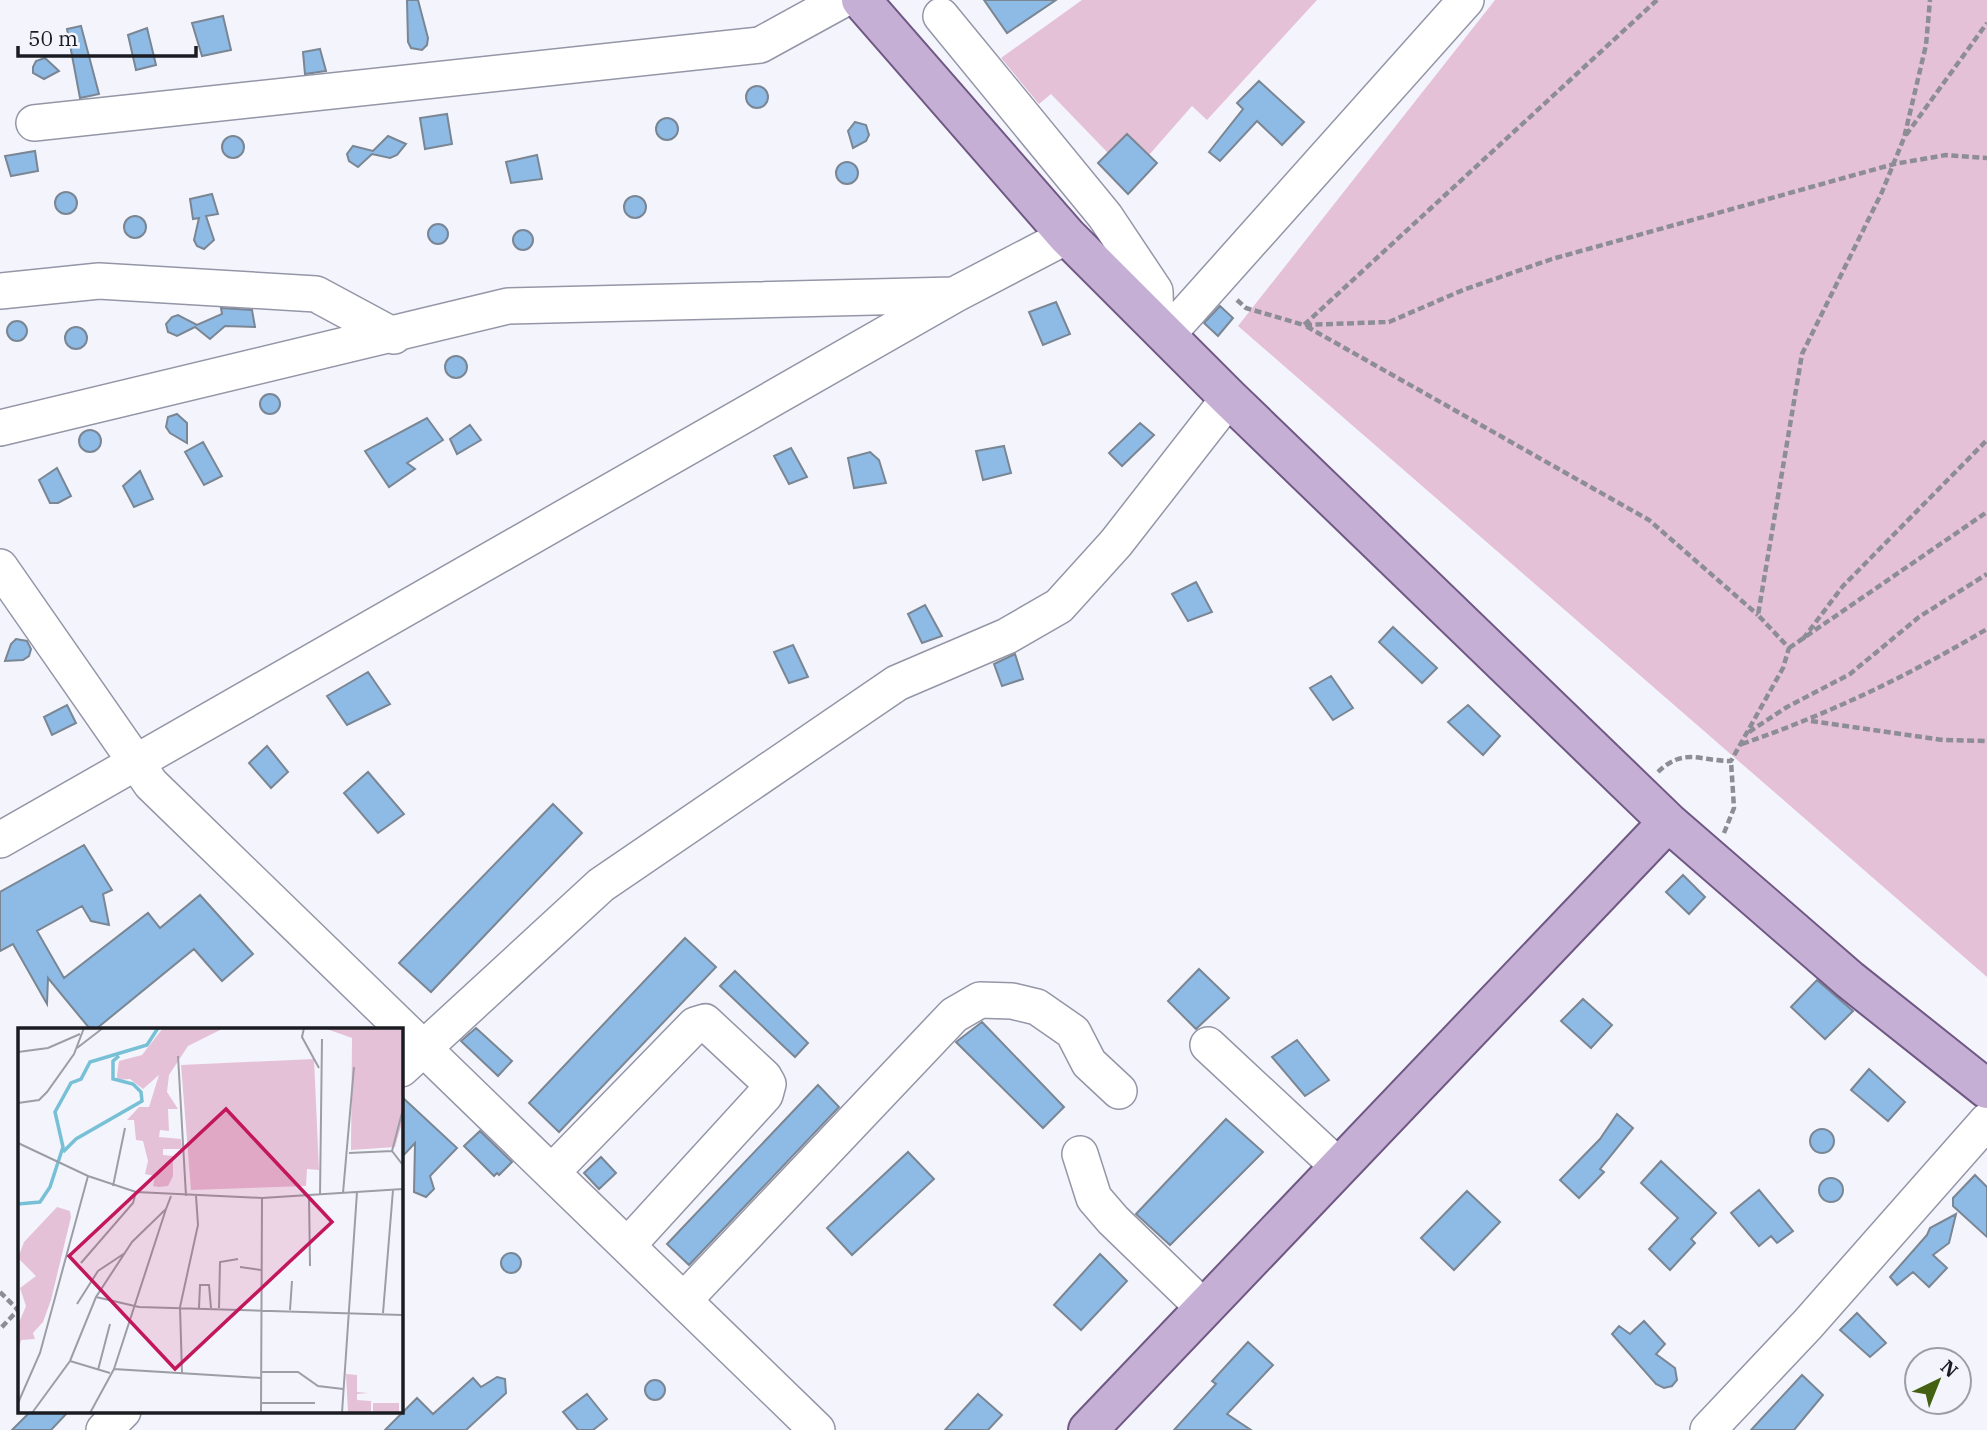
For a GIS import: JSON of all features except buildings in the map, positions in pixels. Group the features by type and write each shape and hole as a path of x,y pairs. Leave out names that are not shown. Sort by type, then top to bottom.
{"main road":[{"path":"861,0 1068,236 1229,398 1637,793 1850,980 1987,1089"},
{"path":"1088,1430 1668,822"}],"street":[{"path":"34,123 760,45 842,0"},
{"path":"1162,329 1215,282 1466,0"},
{"path":"924,71 937,41 943,8"},
{"path":"943,8 1105,216 1155,291 1162,329"},
{"path":"0,840 954,295 1068,236"},
{"path":"0,291 99,281 316,294 394,336"},
{"path":"0,428 394,336 509,306 954,295"},
{"path":"817,1430 552,1172 412,1058 601,885 897,683 1007,636 1059,606 1116,543 1229,398"},
{"path":"0,567 139,763 151,784 383,1028"},
{"path":"684,1300 954,1015 980,1000 1012,1001 1037,1007 1073,1031 1089,1063 1119,1091"},
{"path":"552,1172 695,1025 705,1022 764,1077 768,1084 765,1095 628,1245"},
{"path":"1208,1045 1339,1167"},
{"path":"1708,1430 1808,1324 1987,1121"},
{"path":"1080,1154 1094,1198 1113,1220 1205,1308"},
{"path":"104,1430 122,1412"}],"path":[{"path":"1304,325 1657,0"},
{"path":"1758,615 1801,354 1894,164 1926,45 1930,0"},
{"path":"1903,138 1987,23"},
{"path":"1304,325 1389,322 1463,290 1552,259 1894,164 1946,155 1987,158"},
{"path":"1215,282 1247,308 1304,325 1648,520 1758,615 1789,648"},
{"path":"1802,639 1843,586 1987,440"},
{"path":"1708,857 1724,833 1734,808 1731,761 1783,668 1789,648 1987,512"},
{"path":"1749,732 1787,707 1850,674 1919,617 1987,574"},
{"path":"1741,745 1810,720 1907,676 1987,629"},
{"path":"1810,720 1943,740 1987,741"},
{"path":"1637,793 1669,762 1692,755 1714,761 1731,761"},
{"path":"0,1292 18,1310 0,1329"}],"shaded area":[{"path":"1082,0 1317,0 1207,120 1192,106 1149,155 1127,134 1108,153 1051,94 1039,104 1001,58"},
{"path":"1495,0 1987,0 1987,977 1238,326"}]}
